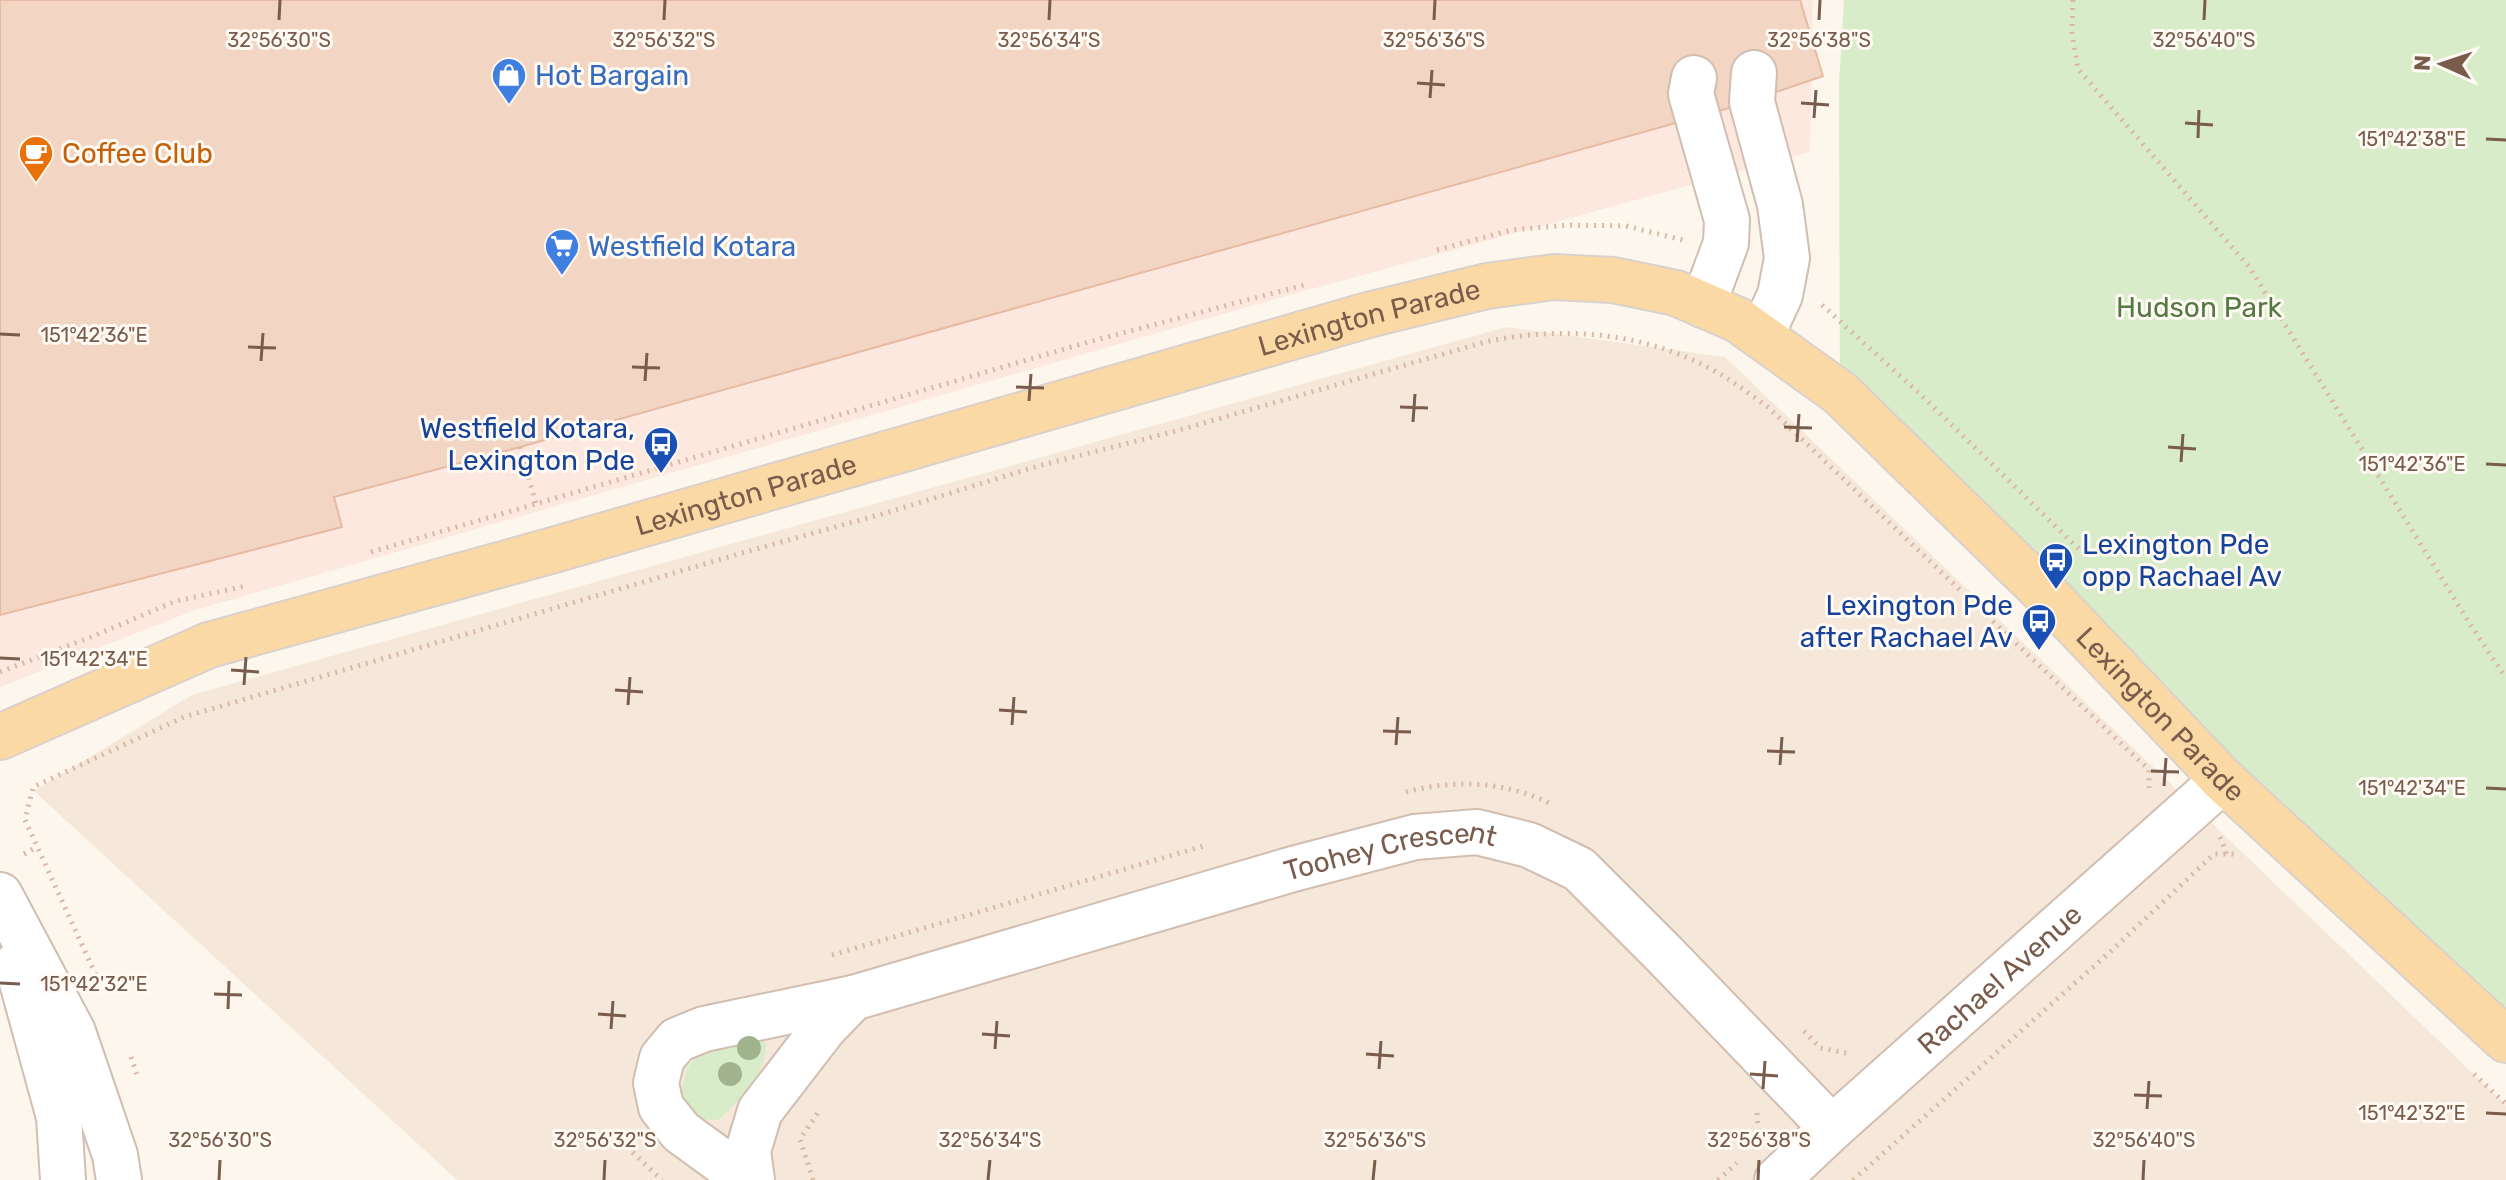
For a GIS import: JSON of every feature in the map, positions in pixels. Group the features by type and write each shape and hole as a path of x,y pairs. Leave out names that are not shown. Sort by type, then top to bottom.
{"main road":[{"name":"Lexington Parade","path":"0,737 209,645 550,551 1368,315 1487,286 1554,277 1613,280 1676,293 1738,320 1840,393 2049,597 2223,780 2506,1040"}],"street":[{"path":"1754,73 1752,102 1780,205 1787,258 1780,295 1761,336"},
{"path":"1694,78 1691,94 1727,220 1726,243 1703,305"},
{"name":"Rachael Avenue","path":"1758,1162 1832,1128 2223,780"},
{"name":"Toohey Crescent","path":"749,1180 681,1132 661,1107 656,1083 662,1058 677,1040 704,1029 853,998 1293,869 1415,837 1477,832 1529,845 1579,869 1832,1128"},
{"path":"0,895 73,1032 115,1155 119,1180"},
{"path":"0,905 59,1117 63,1180"},
{"name":"Toohey Crescent","path":"749,1180 748,1151 760,1111 824,1028 853,998"}],"path":[{"path":"2073,0 2072,32 2078,69 2250,268 2506,678"},
{"path":"1816,298 1920,394 2086,556"},
{"path":"24,854 37,847 25,820 33,787 184,717 1038,466 1176,431 1485,342 1519,335 1580,332 1633,339 1676,354 1718,372 1769,408 2149,770 2150,793"},
{"path":"520,447 536,504"},
{"path":"132,733 134,741"},
{"path":"1392,795 1435,784 1479,783 1529,793 1552,805"},
{"path":"2219,836 2227,855"},
{"path":"822,958 1209,845"},
{"path":"1853,1180 2110,952 2214,854 2240,854"},
{"path":"1798,1026 1820,1048 1859,1056"},
{"path":"2472,1072 2506,1104"},
{"path":"813,1180 800,1139 825,1103"},
{"path":"1718,1180 1758,1162 1757,1113 1752,1105"},
{"path":"619,1125 630,1150 662,1180"}],"shaded area":[{"name":"Westfield Kotara","path":"0,0 1813,0 1810,152 1279,298 195,610 0,687"},
{"path":"1506,327 1725,357 2506,1105 2506,1180 457,1180 34,791 192,695"}],"green space":[{"name":"Hudson Park","path":"1844,0 2506,0 2506,1040 1840,393 1839,85"},
{"path":"759,1038 766,1043 765,1054 750,1086 718,1120 698,1119 682,1102 683,1083 694,1059 714,1048"}],"building":[{"name":"Westfield Kotara","path":"0,0 1800,0 1823,76 1729,108 334,497 342,527 0,615"}],"place":[{"name":"Hot Bargain","path":"509,106"},
{"name":"Coffee Club","path":"36,184"},
{"name":"Westfield Kotara","path":"562,277"},
{"name":"Westfield Kotara, Lexington Pde","path":"661,475"},
{"name":"Lexington Pde opp Rachael Av","path":"2056,591"},
{"name":"Lexington Pde after Rachael Av","path":"2039,652"}]}
